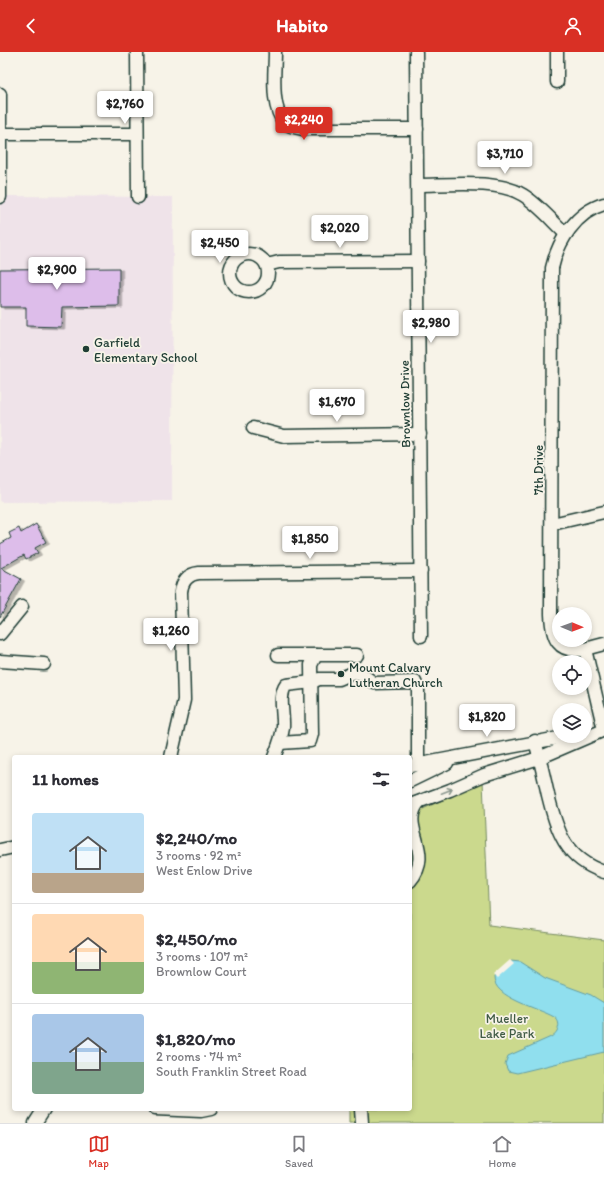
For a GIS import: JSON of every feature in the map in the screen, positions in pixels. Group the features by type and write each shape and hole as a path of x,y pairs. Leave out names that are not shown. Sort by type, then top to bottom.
{"street":[{"path":"138,52 138,197"},
{"path":"275,52 276,101 282,118 290,126 303,129 416,129"},
{"name":"Brownlow Drive","path":"416,52 421,636"},
{"path":"557,82 558,52"},
{"path":"0,94 0,196"},
{"path":"1,134 137,134"},
{"path":"418,185 495,186 507,188 529,199 566,234"},
{"name":"7th Drive","path":"585,649 573,650 562,647 555,638 552,630 552,268 556,252 566,234 586,213 604,204"},
{"path":"267,265 279,262 418,261"},
{"path":"253,428 284,436 420,434"},
{"path":"552,524 604,512"},
{"path":"172,755 184,700 182,586 189,576 199,573 421,572"},
{"path":"0,634 22,607"},
{"path":"604,644 585,649 604,730"},
{"path":"278,655 357,655"},
{"path":"280,743 310,741 312,734 311,665 316,655"},
{"path":"0,661 44,664"},
{"path":"275,755 280,743 283,727 282,690 286,685 312,682 318,679 339,679 353,674 363,675 374,683 415,682 418,689 414,765 552,738"},
{"path":"592,732 604,730"},
{"path":"412,815 414,803 450,790 484,775 539,758 604,730"},
{"path":"535,741 559,835 573,854 604,872"},
{"path":"412,774 467,754"},
{"path":"412,780 467,754"},
{"path":"412,823 418,841 419,859 417,871 412,878"},
{"path":"0,850 12,847"},
{"path":"35,1123 43,1111"},
{"path":"361,1111 362,1123"}],"shaded area":[{"name":"Garfield Elementary School","path":"0,196 173,197 172,501 0,502"}],"green space":[{"name":"Mueller Lake Park","path":"483,781 489,925 604,940 604,1123 349,1123 349,1111 412,1111 412,814"}],"water":[{"path":"511,961 520,962 545,978 591,995 604,1003 604,1052 517,1073 508,1071 505,1064 508,1056 551,1037 558,1030 559,1024 554,1017 518,1002 501,991 496,984 494,977"}],"pier":[{"path":"510,960 514,964 497,979 493,975"}],"building":[{"path":"119,268 119,306 62,307 61,327 26,326 26,307 0,307 0,269"},
{"path":"36,524 46,542 35,548 38,553 26,559 24,555 1,568 21,579 0,617 0,544 11,538 9,533 19,528 21,533"}],"place":[{"name":"Garfield Elementary School","path":"86,349"},
{"name":"Mount Calvary Lutheran Church","path":"341,674"}]}
